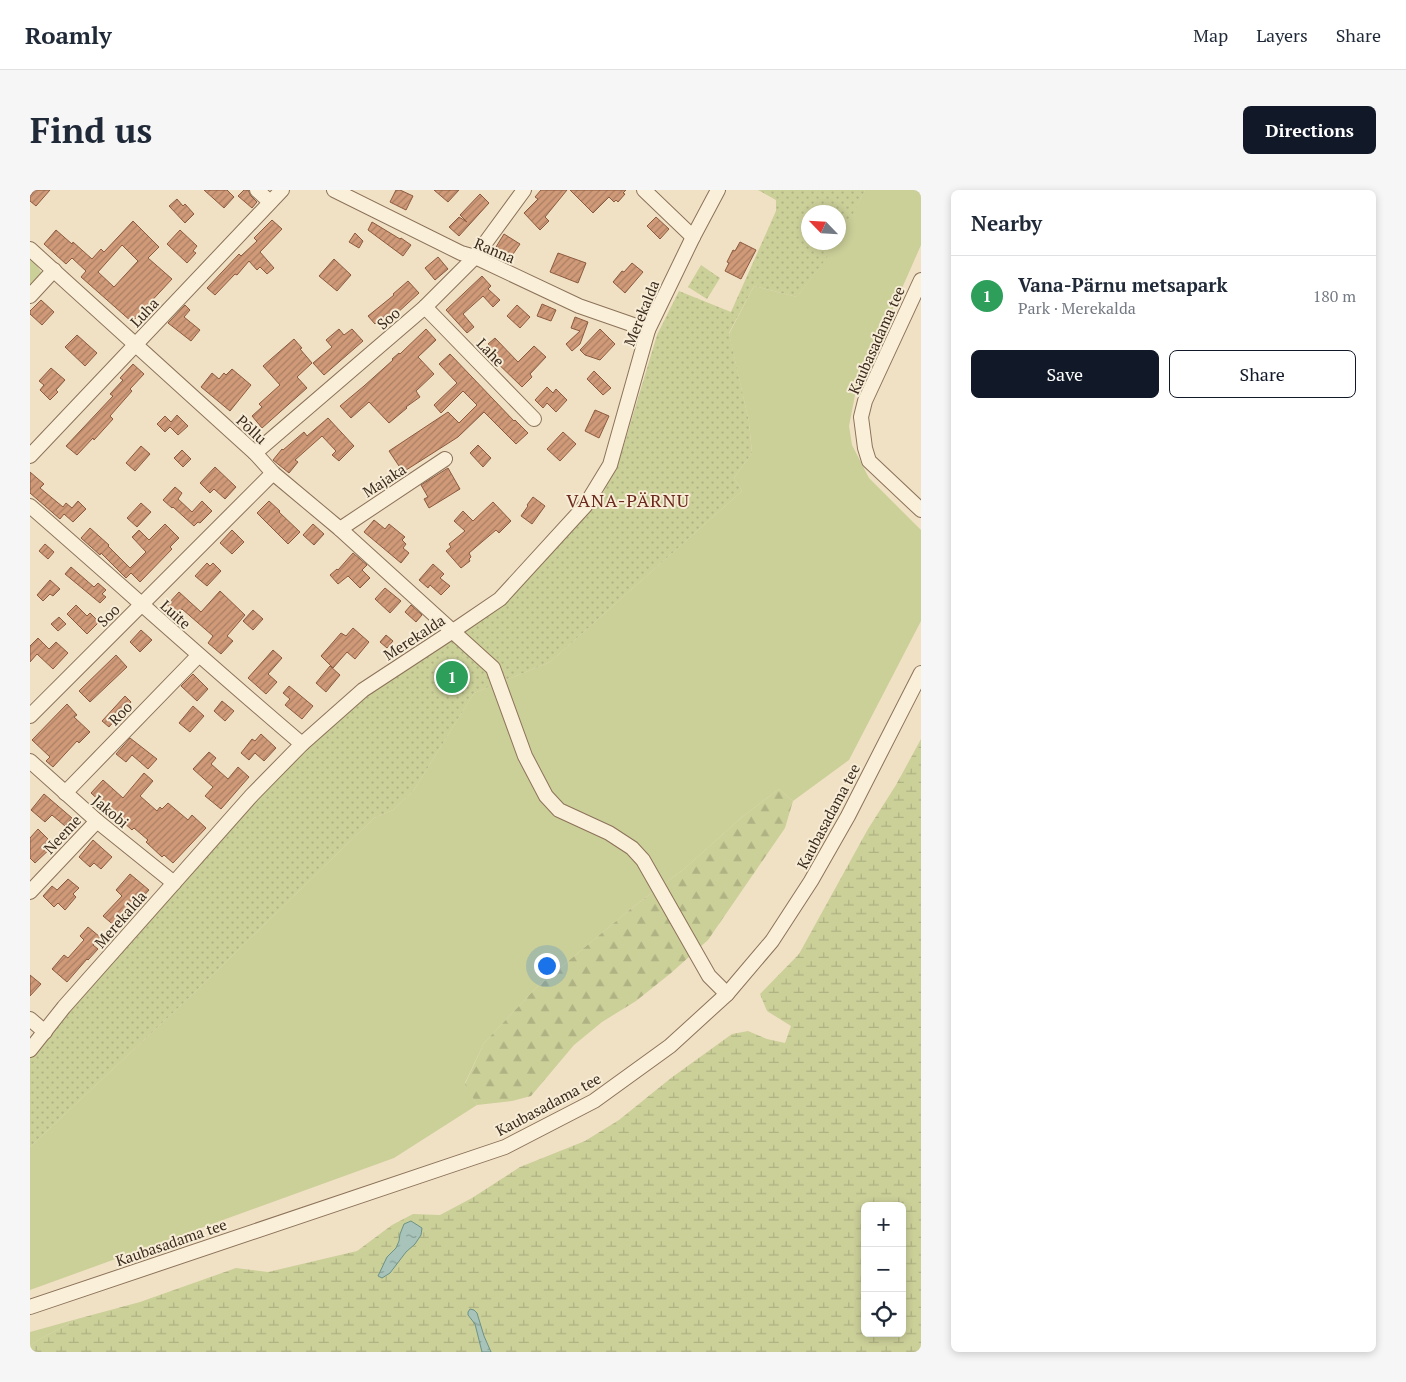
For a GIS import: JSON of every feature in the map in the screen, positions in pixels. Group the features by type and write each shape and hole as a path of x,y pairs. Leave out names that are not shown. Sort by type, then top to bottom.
{"street":[{"path":"257,190 270,202"},
{"name":"Luha","path":"30,456 282,190"},
{"name":"Ranna","path":"334,190 461,253 475,257 579,306 648,330"},
{"name":"Soo","path":"254,453 425,307 475,257 524,190"},
{"path":"644,190 693,236"},
{"name":"Merekalda","path":"30,1050 64,1007 252,795 302,744 362,690 453,632 500,599 585,506 610,465 648,330 693,236 718,190"},
{"name":"Põllu","path":"30,249 254,453 273,473 340,529 493,668 525,756 546,796 559,810 609,833 632,848 643,860 709,976 726,994"},
{"path":"30,296 54,270"},
{"name":"Kaubasadama tee","path":"921,280 866,401 861,417 864,448 869,461 921,510"},
{"name":"Lahe","path":"425,307 534,419"},
{"name":"Majaka","path":"340,529 445,459"},
{"name":"Soo","path":"30,716 273,473"},
{"name":"Luite","path":"30,506 198,656 302,744"},
{"name":"Roo","path":"65,793 198,656"},
{"name":"Kaubasadama tee","path":"30,1307 505,1147 594,1101 670,1046 726,994 772,941 812,881 848,816 921,674"},
{"name":"Jakobi","path":"30,761 97,821 174,883"},
{"name":"Neeme","path":"30,892 97,821"},
{"path":"30,1019 45,1032"}],"green space":[{"path":"758,190 865,190 846,228 846,205 801,205 801,250 833,250 797,297 754,286 729,333 749,422 752,453 734,478 742,491 550,662 474,693 414,790 393,810 374,818 195,992 30,1147 30,1056 179,884 295,758 367,691 510,597 600,500 623,448 657,335 679,291 731,312 776,211 776,200"},
{"path":"865,190 921,190 921,245 855,395 849,426 852,445 869,478 921,530 921,621 849,760 793,801 779,789 742,817 684,869 633,907 536,988 484,1043 465,1083 477,1105 394,1158 30,1290 30,1147 195,992 374,818 393,810 414,790 474,693 550,662 742,491 734,478 752,453 749,422 729,334 754,286 797,297 832,250 846,250 846,227"},
{"path":"30,256 42,273 30,285"},
{"path":"701,265 720,278 707,299 688,287"},
{"path":"921,739 921,1352 30,1352 30,1346 77,1319 140,1302 236,1268 268,1272 357,1251 392,1225 413,1214 440,1215 472,1198 520,1167 585,1141 619,1120 671,1078 732,1034 748,1031 767,1039 785,1043 791,1026 767,1011 760,994 799,954 868,829 896,785"},
{"path":"779,789 793,801 785,828 708,940 636,1001 602,1022 574,1045 531,1096 512,1101 477,1105 465,1084 484,1043 536,988 633,907 684,869 742,817"},
{"path":"77,1319 40,1339 30,1346 30,1332"}],"water":[{"path":"411,1221 422,1228 421,1235 390,1273 382,1278 378,1276 387,1257 396,1248 404,1224"},
{"path":"470,1309 477,1313 491,1352 482,1352 475,1324 468,1315"}],"building":[{"path":"35,190 50,190 36,206 30,201 30,196"},
{"path":"204,190 227,190 234,197 224,208"},
{"path":"244,190 248,190 257,202 252,208 238,196"},
{"path":"396,190 413,196 406,210 390,202"},
{"path":"434,190 459,190 448,202"},
{"path":"541,190 567,190 545,217 549,221 540,230 524,213 538,199 535,197"},
{"path":"570,190 626,190 618,202 616,200 614,202 609,197 593,213"},
{"path":"480,194 489,203 459,236 449,227 459,217 467,222 460,215"},
{"path":"177,199 183,206 185,204 194,214 185,223 169,206"},
{"path":"656,217 669,229 660,239 647,226"},
{"path":"272,220 282,229 260,252 274,268 267,274 260,267 257,270 249,261 215,295 207,288 239,254 241,256 257,241 254,238"},
{"path":"133,221 159,247 148,258 172,279 132,322 81,277 86,271 72,258 66,264 44,244 56,230 92,259 101,249 104,252","holes":["122,245 138,261 114,287 98,272"]},
{"path":"372,222 411,245 403,256 368,230"},
{"path":"180,230 197,246 193,251 196,253 187,263 167,244"},
{"path":"355,233 363,241 359,248 349,242"},
{"path":"504,234 520,244 511,257 496,247"},
{"path":"740,242 756,250 741,279 725,271 733,250 735,251"},
{"path":"558,253 586,263 578,283 550,272"},
{"path":"438,257 448,269 435,280 425,268"},
{"path":"334,259 351,275 337,291 319,276"},
{"path":"632,263 643,272 625,293 613,282"},
{"path":"482,276 491,286 488,289 500,300 493,307 483,296 463,314 474,327 467,333 446,310"},
{"path":"408,281 419,293 384,325 379,320 375,324 368,316"},
{"path":"41,300 54,312 42,325 30,314 30,311"},
{"path":"542,304 556,310 551,321 537,316"},
{"path":"185,305 190,310 184,317 200,330 191,341 168,323"},
{"path":"517,305 530,317 520,328 507,316"},
{"path":"575,317 588,322 580,344 572,351 566,344 580,331 571,328"},
{"path":"339,329 344,335 352,329 363,341 324,375 313,363 332,347 326,340"},
{"path":"426,329 436,340 418,357 434,374 416,391 420,397 389,423 369,402 351,418 340,406"},
{"path":"600,329 615,344 600,360 585,355 580,350"},
{"path":"77,335 97,353 85,366 65,347"},
{"path":"495,338 518,362 534,346 546,357 530,374 532,377 522,387 488,354 493,349 488,344"},
{"path":"294,339 312,363 297,377 307,388 262,428 252,416 262,407 259,404 280,385 263,366"},
{"path":"450,354 514,421 528,433 516,444 484,412 458,437 403,472 389,451 448,412 459,423 477,405 463,391 441,413 434,405 457,383 439,364"},
{"path":"133,364 144,374 110,416 113,419 77,455 66,446 113,396 110,394 123,380 120,378"},
{"path":"51,368 65,380 56,390 58,392 50,400 40,390 44,385 39,381"},
{"path":"232,369 251,385 230,411 201,387 212,373 219,379 224,373 226,375"},
{"path":"594,371 611,388 603,395 587,379"},
{"path":"547,387 553,393 556,389 567,400 556,412 547,403 543,408 535,400"},
{"path":"595,410 609,416 599,438 585,431"},
{"path":"177,415 188,426 178,435 170,427 165,432 157,424 165,416 171,422"},
{"path":"328,418 354,446 339,461 332,455 336,451 322,436 295,460 298,462 289,473 273,460 282,449 304,432 307,436"},
{"path":"563,432 576,444 560,461 547,449"},
{"path":"478,445 491,458 483,467 470,453"},
{"path":"141,446 150,454 135,471 126,463"},
{"path":"182,450 191,459 183,467 174,458"},
{"path":"215,467 236,487 225,499 214,489 210,493 200,483"},
{"path":"448,468 460,489 429,508 424,499 428,497 421,485"},
{"path":"30,472 44,484 40,488 63,507 66,503 72,508 78,501 86,509 73,522 64,514 60,519 30,493"},
{"path":"175,487 182,493 178,499 192,512 202,501 212,511 200,523 198,522 194,526 163,500"},
{"path":"533,497 545,506 532,524 521,516"},
{"path":"269,501 300,532 288,544 257,513"},
{"path":"493,502 511,521 499,533 496,530 469,553 470,561 461,568 446,551 451,547 449,544 465,531 454,521 463,511 473,521"},
{"path":"141,503 151,512 137,527 127,518"},
{"path":"374,520 385,529 389,524 405,537 402,540 406,544 403,548 409,553 401,563 364,532"},
{"path":"165,524 179,538 170,547 172,549 140,582 131,573 126,578 101,553 100,555 81,538 90,528 130,568 146,552 132,537 139,530 149,540"},
{"path":"313,524 324,534 314,545 303,535"},
{"path":"232,530 244,542 232,554 220,543"},
{"path":"45,544 54,552 48,559 39,551"},
{"path":"353,553 367,565 362,570 370,578 360,588 348,576 338,584 330,575 338,570"},
{"path":"207,563 210,566 213,563 221,571 207,586 195,576"},
{"path":"433,564 444,574 440,578 450,586 441,595 430,585 428,588 419,580"},
{"path":"71,567 94,587 98,583 106,590 102,594 106,597 100,603 65,574"},
{"path":"50,580 60,589 53,596 50,594 43,601 37,595"},
{"path":"385,588 401,601 390,613 375,599"},
{"path":"220,591 245,615 227,636 233,641 221,654 208,643 213,636 182,609 177,614 167,605 179,592 201,612"},
{"path":"76,605 87,616 90,613 99,622 87,634 67,614"},
{"path":"411,605 422,615 416,622 405,612"},
{"path":"253,610 263,619 253,630 243,621"},
{"path":"59,617 66,624 58,631 51,624"},
{"path":"353,628 369,642 355,659 347,652 333,668 321,656 341,633 346,636"},
{"path":"141,630 152,640 140,652 130,642"},
{"path":"386,635 393,641 387,648 380,642"},
{"path":"38,638 49,649 56,642 68,653 53,669 37,654 30,662 30,646"},
{"path":"273,650 282,658 268,674 277,682 266,694 248,678"},
{"path":"116,655 127,667 90,702 79,691"},
{"path":"330,666 340,675 326,692 316,683"},
{"path":"193,674 208,689 197,701 181,686"},
{"path":"289,686 313,706 302,719 285,705 290,699 283,693"},
{"path":"125,696 131,702 109,727 102,721"},
{"path":"222,701 234,711 225,721 214,711"},
{"path":"67,704 77,715 74,717 90,732 79,743 77,741 53,767 46,761 50,757 32,740"},
{"path":"193,706 204,716 190,732 179,723"},
{"path":"261,734 276,748 264,761 255,753 249,760 241,753 252,739 255,741"},
{"path":"130,738 157,759 148,769 132,755 126,762 116,754"},
{"path":"209,752 216,758 211,764 228,779 238,767 249,777 221,809 205,796 213,787 193,769"},
{"path":"144,773 153,781 140,796 157,811 168,803 188,820 192,815 206,828 173,863 164,855 162,857 146,842 148,840 134,828 132,830 91,793 103,780 123,798"},
{"path":"44,794 72,818 65,826 52,815 45,822 31,810"},
{"path":"38,829 54,845 35,863 30,858 30,838"},
{"path":"93,840 112,857 101,869 94,863 90,867 79,857"},
{"path":"130,874 149,890 116,927 103,916 122,896 116,890"},
{"path":"68,879 79,888 73,894 76,897 65,910 58,903 54,907 43,896 52,886 57,890"},
{"path":"88,927 100,937 93,945 98,949 67,982 52,969 64,955 68,958 84,940 80,936"},
{"path":"30,975 41,984 30,996"}],"place":[{"name":"Vana-Pärnu metsapark","path":"452,677"}],"district":[{"name":"VANA-PÄRNU","path":"628,500"}]}
